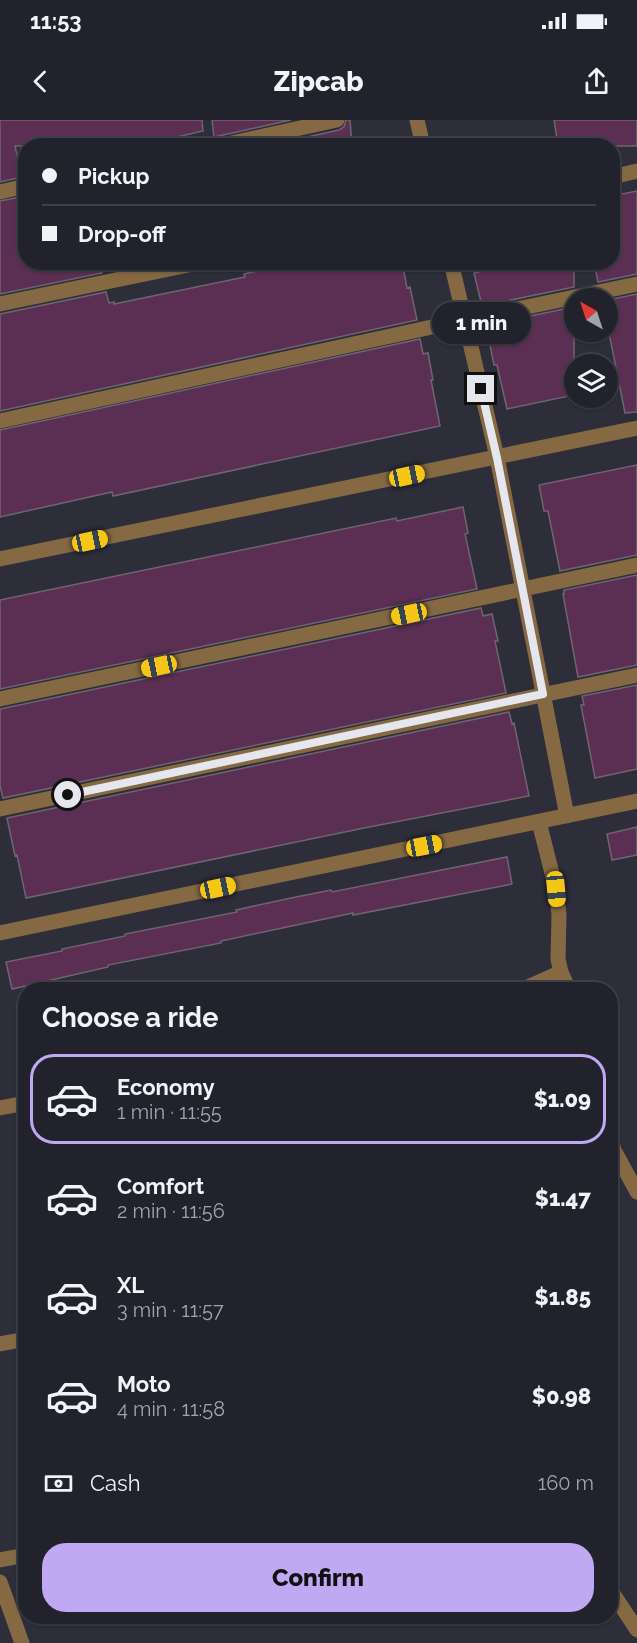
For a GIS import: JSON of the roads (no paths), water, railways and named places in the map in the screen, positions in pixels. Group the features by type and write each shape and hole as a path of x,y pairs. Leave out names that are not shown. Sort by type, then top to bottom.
{"street":[{"path":"255,138 337,120"},
{"path":"417,120 421,138"},
{"path":"620,175 637,171"},
{"path":"0,192 18,188"},
{"path":"0,304 164,270"},
{"path":"453,270 497,458 567,816"},
{"path":"0,421 637,284"},
{"path":"0,560 637,428"},
{"path":"0,699 637,566"},
{"path":"0,809 637,675"},
{"path":"0,933 637,801"},
{"path":"539,822 556,889 559,915 558,958 565,982"},
{"path":"539,982 561,972"},
{"path":"0,1108 18,1105"},
{"path":"618,1157 637,1192"},
{"path":"0,1344 18,1341"},
{"path":"0,1560 18,1557"},
{"path":"0,1582 22,1643"},
{"path":"618,1601 637,1630"}]}
